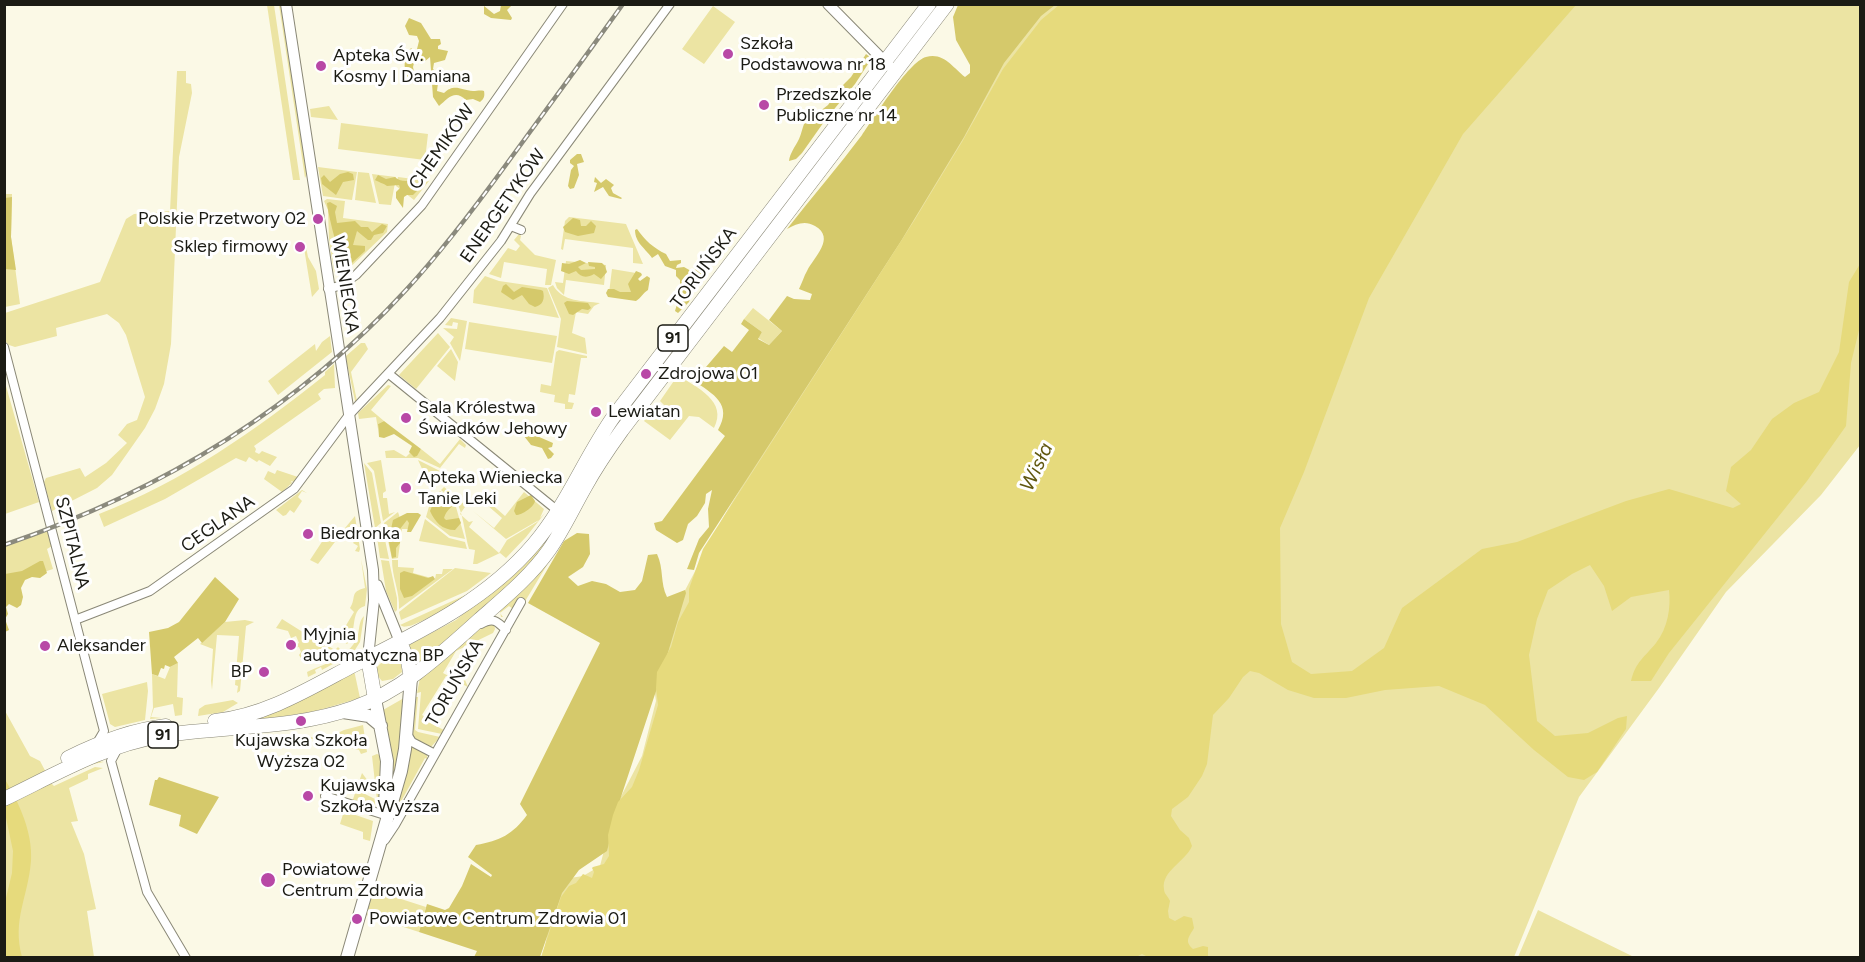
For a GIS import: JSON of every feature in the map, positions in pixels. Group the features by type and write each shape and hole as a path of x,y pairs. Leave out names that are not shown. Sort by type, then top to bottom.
{"main road":[{"name":"TORUŃSKA","path":"400,642 457,610 491,586 533,545 558,511 593,446 614,416 929,4"},
{"name":"TORUŃSKA","path":"411,678 512,591 533,570 550,548 597,466 622,430 947,4"},
{"name":"91","path":"4,799 47,774 94,751 154,728 234,718 260,711 400,642"},
{"path":"346,957 401,771 411,678 408,661 400,642"},
{"path":"368,658 382,727 388,776 384,825"},
{"name":"91","path":"120,741 285,723 339,712 375,699 411,678"},
{"path":"339,712 369,716 382,727"},
{"name":"91","path":"4,789 47,774"}],"street":[{"name":"WIENIECKA","path":"286,4 373,570 374,600 368,658"},
{"name":"CHEMIKÓW","path":"328,289 342,285 356,275 422,205 563,4"},
{"name":"ENERGETYKÓW","path":"348,415 440,318 501,241 530,194 670,4"},
{"path":"828,4 886,60 890,68 890,81"},
{"path":"511,226 521,230"},
{"name":"SZPITALNA","path":"4,347 104,731"},
{"path":"389,374 558,511"},
{"name":"CEGLANA","path":"75,620 150,591 289,494 348,415"},
{"name":"WIENIECKA","path":"373,570 400,642"},
{"path":"497,621 497,611 507,601 512,591"},
{"name":"TORUŃSKA","path":"384,825 385,840 521,602"},
{"name":"TORUŃSKA","path":"472,626 489,620 497,621 506,630"},
{"path":"111,760 94,751 104,731 120,741 111,760 147,892 186,957"},
{"name":"TORUŃSKA","path":"407,732 412,742 435,754"},
{"path":"325,796 384,825"}],"shaded area":[{"path":"267,5 274,5 300,180 293,180"},
{"path":"279,5 282,5 307,174 305,178"},
{"path":"501,5 512,5 507,10 511,20 491,18 484,14 484,6 494,14 500,11"},
{"path":"958,5 1055,5 1041,16 1004,63 964,137 901,241 699,553 694,570 687,569 699,539 709,527 708,509 712,490 706,494 705,503 697,516 688,524 683,540 677,543 656,530 654,523 662,521 725,436 718,430 722,421 722,406 714,395 694,381 724,346 732,352 749,330 741,324 744,319 762,332 758,339 769,345 782,331 769,320 787,296 810,300 812,294 799,289 822,248 824,236 815,226 808,223 797,224 787,229 853,147 910,69 919,61 932,56 948,62 965,77 970,73 970,65 956,40 953,17"},
{"path":"1043,5 1860,5 1860,445 1821,495 1726,592 1579,797 1514,957 543,957 554,897 570,878 583,876 600,866 615,808 642,756 656,701 654,687 681,598 724,516 984,84"},
{"path":"713,6 735,22 704,64 682,49"},
{"path":"409,18 421,23 431,39 440,39 441,44 438,49 448,51 445,60 434,63 433,69 439,75 437,91 444,93 454,88 484,91 484,97 480,102 473,99 466,100 455,95 439,106 433,97 430,57 424,62 419,56 415,59 413,67 416,81 411,83 406,74 405,61 411,48 416,53 419,41 417,36 409,35 405,26"},
{"path":"866,54 870,57 870,61 855,84 802,153 796,159 789,161 808,116 815,110 819,112 828,105"},
{"path":"887,68 885,73 583,477 606,433"},
{"path":"177,71 186,71 186,83 191,84 192,93 179,157 171,344 164,384 145,428 112,475 97,488 52,511 44,482 46,478 80,468 85,477 106,463 127,443 118,435 127,424 137,420 145,397 126,335 119,323 107,314 56,328 57,336 15,347 6,342 5,313 100,282 126,219 134,214 170,211"},
{"path":"329,106 338,120 311,117 310,109"},
{"path":"341,123 428,134 425,160 338,149"},
{"path":"577,154 581,154 584,162 577,164 579,175 574,188 570,189 568,186 574,166 570,160"},
{"path":"318,167 357,172 352,200 323,196"},
{"path":"348,172 353,174 354,180 343,182 336,195 322,184 321,178 324,175 330,182 340,174"},
{"path":"358,172 369,173 376,203 355,200"},
{"path":"372,174 396,177 391,205 379,204"},
{"path":"378,175 386,179 395,177 402,181 414,181 414,186 410,189 417,188 417,191 413,195 404,197 403,208 396,198 399,185 387,186 375,180"},
{"path":"398,177 429,181 414,200 396,186"},
{"path":"595,177 601,183 606,179 614,185 611,188 613,193 622,198 609,196 603,187 594,192 597,183 594,182"},
{"path":"4,194 12,194 11,237 20,304 5,307"},
{"path":"12,197 11,237 16,270 5,269 5,198"},
{"path":"327,199 345,201 343,218 388,224 387,232 341,276 334,272 329,240 328,210 324,201"},
{"path":"330,202 337,206 335,212 337,223 355,221 361,227 368,227 372,232 382,224 387,226 383,233 374,235 371,240 357,231 353,245 365,246 365,251 341,273 337,272 348,261 350,255 342,255 341,240 335,238 327,205"},
{"path":"569,217 626,224 643,264 633,263 633,248 565,239 563,250 561,249 565,221"},
{"path":"573,218 580,220 581,226 586,226 591,221 596,226 594,233 578,236 565,232 563,227"},
{"path":"637,229 643,237 666,254 670,261 681,260 676,268 684,267 691,271 700,268 700,262 707,263 701,284 692,291 689,302 678,313 675,311 680,294 680,280 676,276 676,270 665,266 658,254 652,258 637,239 635,230"},
{"path":"519,234 520,240 535,255 556,260 551,285 545,285 547,269 504,262 501,278 489,274 508,248 516,251 520,246 514,240"},
{"path":"306,247 308,257 316,271 319,289 312,297 304,248"},
{"path":"580,260 586,263 578,267 581,270 595,269 589,266 588,262 602,263 607,272 601,279 594,274 584,277 576,271 569,274 561,271 562,263 569,264"},
{"path":"566,261 606,265 604,285 566,280 564,295 555,282 563,283"},
{"path":"612,269 636,273 633,296 609,293"},
{"path":"636,271 642,275 638,279 640,281 647,276 650,278 648,290 636,301 608,297 606,293 608,289 631,292 628,284"},
{"path":"485,276 499,281 547,288 559,318 473,303 474,290"},
{"path":"506,284 514,292 522,287 541,290 544,294 543,301 535,307 529,304 522,295 513,300 501,292"},
{"path":"553,285 557,291 568,298 600,303 594,306 588,314 576,312 572,333 585,338 587,354 557,347 561,319 548,288"},
{"path":"567,301 588,303 591,308 582,309 573,315 569,314 564,303"},
{"path":"753,308 782,331 769,345 758,338 762,332 744,319"},
{"path":"451,318 467,321 460,361 450,343 454,337 443,328 457,329 458,323 453,322 452,326 445,325"},
{"path":"469,322 557,336 552,363 465,349"},
{"path":"438,333 450,347 416,389 399,375"},
{"path":"330,336 332,352 278,395 268,381 315,344 316,351"},
{"path":"361,343 365,343 368,349 351,372 357,401 355,401 346,356"},
{"path":"451,349 458,362 455,381 437,366"},
{"path":"559,350 587,356 587,358 581,358 575,395 569,394 568,402 574,403 572,409 565,409 565,404 554,402 555,395 540,392 541,384 551,386 556,352"},
{"path":"334,364 335,388 324,389 318,394 321,399 254,446 255,452 259,454 262,451 277,457 270,466 249,457 246,462 236,458 165,499 104,527 99,514 160,487 217,453 299,395 325,375 325,372"},
{"path":"678,375 708,396 717,410 717,419 714,428 699,417 689,416 670,440 644,421 651,412 656,415 664,405 660,401"},
{"path":"4,379 39,502 5,514 4,514"},
{"path":"388,385 391,386 371,410 384,421 378,424 378,429 376,417 359,419 358,413"},
{"path":"384,421 421,449 417,456 414,457 409,452 412,446 394,434 384,438 379,437 378,424"},
{"path":"530,433 553,443 552,447 548,448 554,454 551,458 548,459 542,448 531,445 524,436"},
{"path":"460,439 466,445 465,448 459,444 440,468 418,458 386,458 385,451 394,450 406,457 410,453 414,456 421,449 440,464"},
{"path":"381,460 386,491 383,493 383,498 387,498 389,514 395,512 383,521 374,471 367,463"},
{"path":"418,460 444,473 438,479 431,478 423,471"},
{"path":"364,463 372,473 381,523 375,528"},
{"path":"277,470 298,477 294,482 291,481 292,483 282,492 264,479 268,471 275,474"},
{"path":"444,487 464,504 465,507 461,513 456,502 441,490"},
{"path":"302,490 307,493 302,491 298,497 302,501 294,513 290,510 283,516 276,510"},
{"path":"440,491 456,507 465,539 450,536 426,517 430,503"},
{"path":"442,492 451,493 455,497 454,503 444,518 446,520 459,518 461,523 455,530 439,525 430,511 435,499"},
{"path":"524,492 544,509 540,518 545,513 526,537 506,558 500,553 477,564 473,564 475,550 469,549 462,515 469,522 473,521 469,527 499,553 507,540 539,520 506,539 473,511 494,528 502,518 487,505 489,502 505,516"},
{"path":"531,495 535,501 532,506 516,515 514,511 517,502"},
{"path":"398,512 400,518 419,516 410,529 402,529 398,558 392,559 384,523"},
{"path":"407,513 421,515 411,532 407,532 409,523 407,520 396,532 400,543 396,548 396,557 392,558 387,532 391,529 393,520"},
{"path":"355,516 359,552 355,551 358,546 353,543 356,539 354,528 347,529 347,534 342,541 338,538 318,564 310,560 331,528 340,534"},
{"path":"425,519 449,538 465,542 467,549 419,541"},
{"path":"559,522 535,561 416,668 407,646 456,620 501,583"},
{"path":"382,525 389,559 380,558 376,530"},
{"path":"570,527 524,603 513,609 509,606 500,613 517,595"},
{"path":"48,531 52,546 47,549 53,569 5,585 4,546"},
{"path":"577,533 589,534 590,554 583,567 568,577 578,586 592,581 606,584 620,592 635,590 642,581 648,555 657,554 667,597 685,590 686,593 620,800 607,851 579,870 562,893 540,957 474,957 477,951 419,932 427,904 445,910 449,908 471,864 491,877 492,875 468,857 476,845 505,836 527,815 520,804 600,643 528,603 564,541"},
{"path":"361,559 367,589 365,606 357,612 347,644 344,642 347,635 342,632 354,612 350,608 355,593 365,588"},
{"path":"381,560 389,561 397,598 395,612 386,591"},
{"path":"392,560 398,560 398,567 414,568 413,573 435,579 436,574 442,574 443,569 453,569 399,609"},
{"path":"43,561 47,573 40,578 32,577 25,580 21,588 23,597 21,605 17,608 9,604 6,607 8,614 5,619 5,574 22,571"},
{"path":"455,568 491,573 467,591 401,620 399,612"},
{"path":"404,571 428,578 433,576 435,579 412,596 404,598 400,589 400,573"},
{"path":"215,577 239,599 225,622 202,643 198,638 174,657 178,663 170,667 165,665 158,676 152,674 149,632 168,628 179,622"},
{"path":"472,592 422,621 404,627 400,625"},
{"path":"364,616 360,642 353,653 322,670 321,667 315,670 316,673 308,677 307,672 342,655 353,645"},
{"path":"5,619 9,630 5,632"},
{"path":"282,619 317,641 335,650 338,647 341,650 325,659 308,663 299,655 301,652 295,645 299,643 296,636 291,638 288,631 276,628"},
{"path":"245,620 254,622 246,626 240,691 237,693 238,686 235,685 239,636 217,635 212,690 213,649 200,644 225,622"},
{"path":"487,623 494,624 493,633 456,651 443,673 462,683 465,680 468,687 446,676 422,715 427,718 426,721 444,730 442,734 418,729 421,692 417,693 420,678"},
{"path":"394,657 401,661 402,672 393,679 382,681 376,674 376,668 383,661"},
{"path":"178,663 177,697 183,698 182,715 175,716 173,704 154,708 151,717 162,718 150,719 153,708 152,674 165,679 170,667"},
{"path":"354,670 360,698 316,711 249,722 242,721"},
{"path":"147,682 145,720 115,727 110,724 102,694"},
{"path":"416,697 418,697 415,730 440,737 431,747 412,737"},
{"path":"404,698 401,748 394,784 392,756 383,710"},
{"path":"233,700 238,703 223,712 198,716 199,709 205,705"},
{"path":"4,709 30,756 40,761 51,782 98,761 104,762 93,764 51,783 54,786 95,767 103,768 88,774 88,779 69,788 78,821 71,822 84,854 96,909 87,911 94,957 5,957"},
{"path":"363,725 367,752 361,754 359,750 320,740 287,736 327,738"},
{"path":"411,746 427,753 427,759 425,758 398,807 401,810 391,826"},
{"path":"377,754 382,756 381,808 378,809 372,756"},
{"path":"362,773 374,789 363,788 361,792 375,799 375,810 352,802"},
{"path":"159,777 219,797 197,834 179,826 181,815 149,805 155,780"},
{"path":"344,811 373,821 370,841 363,839 363,832 340,824"},
{"path":"373,890 426,907 419,932 366,915"},
{"path":"1538,910 1634,957 1518,957"}],"water":[{"name":"Wisła","path":"1059,5 1576,5 1463,134 1369,298 1304,472 1280,528 1281,624 1292,662 1311,674 1352,671 1384,648 1402,608 1482,549 1517,542 1626,501 1669,489 1733,508 1741,504 1726,491 1731,467 1751,450 1772,419 1794,403 1819,392 1839,352 1849,282 1860,264 1860,326 1851,363 1846,426 1807,481 1669,653 1651,681 1631,681 1638,664 1656,643 1666,624 1670,603 1669,590 1631,597 1612,611 1604,586 1590,565 1548,590 1537,619 1529,655 1537,721 1555,736 1588,733 1627,716 1626,729 1597,772 1584,780 1568,777 1534,750 1485,705 1439,686 1385,690 1346,698 1314,698 1288,690 1259,673 1250,671 1213,715 1207,764 1202,776 1188,797 1172,809 1171,816 1180,830 1189,838 1192,846 1185,857 1170,871 1164,883 1165,892 1170,901 1169,918 1175,921 1184,916 1192,918 1194,928 1188,939 1189,944 1193,949 1208,947 1208,957 1150,958 1142,954 1134,958 541,957 561,897 569,886 576,883 583,874 592,878 594,872 592,868 604,864 609,856 608,835 613,815 618,802 632,787 639,770 658,705 657,672 671,647 678,622 689,602 689,589 703,549 914,221 1003,69 1041,20"},
{"path":"4,778 24,818 30,840 31,861 19,931 22,957 6,957 5,902 12,873 13,851 5,813"}],"railway":[{"path":"4,545 117,500 222,443 271,410 363,334 420,275 446,244 623,4"}],"place":[{"name":"Szkoła Podstawowa nr 18","path":"728,54"},
{"name":"Apteka Św. Kosmy I Damiana","path":"321,66"},
{"name":"Przedszkole Publiczne nr 14","path":"764,105"},
{"name":"Polskie Przetwory 02","path":"318,219"},
{"name":"Sklep firmowy","path":"300,247"},
{"name":"Zdrojowa 01","path":"646,374"},
{"name":"Lewiatan","path":"596,412"},
{"name":"Sala Królestwa Świadków Jehowy","path":"406,418"},
{"name":"Apteka Wieniecka Tanie Leki","path":"406,488"},
{"name":"Biedronka","path":"308,534"},
{"name":"Myjnia automatyczna BP","path":"291,645"},
{"name":"Aleksander","path":"45,646"},
{"name":"BP","path":"264,672"},
{"name":"Kujawska Szkoła Wyższa 02","path":"301,721"},
{"name":"Kujawska Szkoła Wyższa","path":"308,796"},
{"name":"Powiatowe Centrum Zdrowia","path":"268,880"},
{"name":"Powiatowe Centrum Zdrowia 01","path":"357,919"}]}
